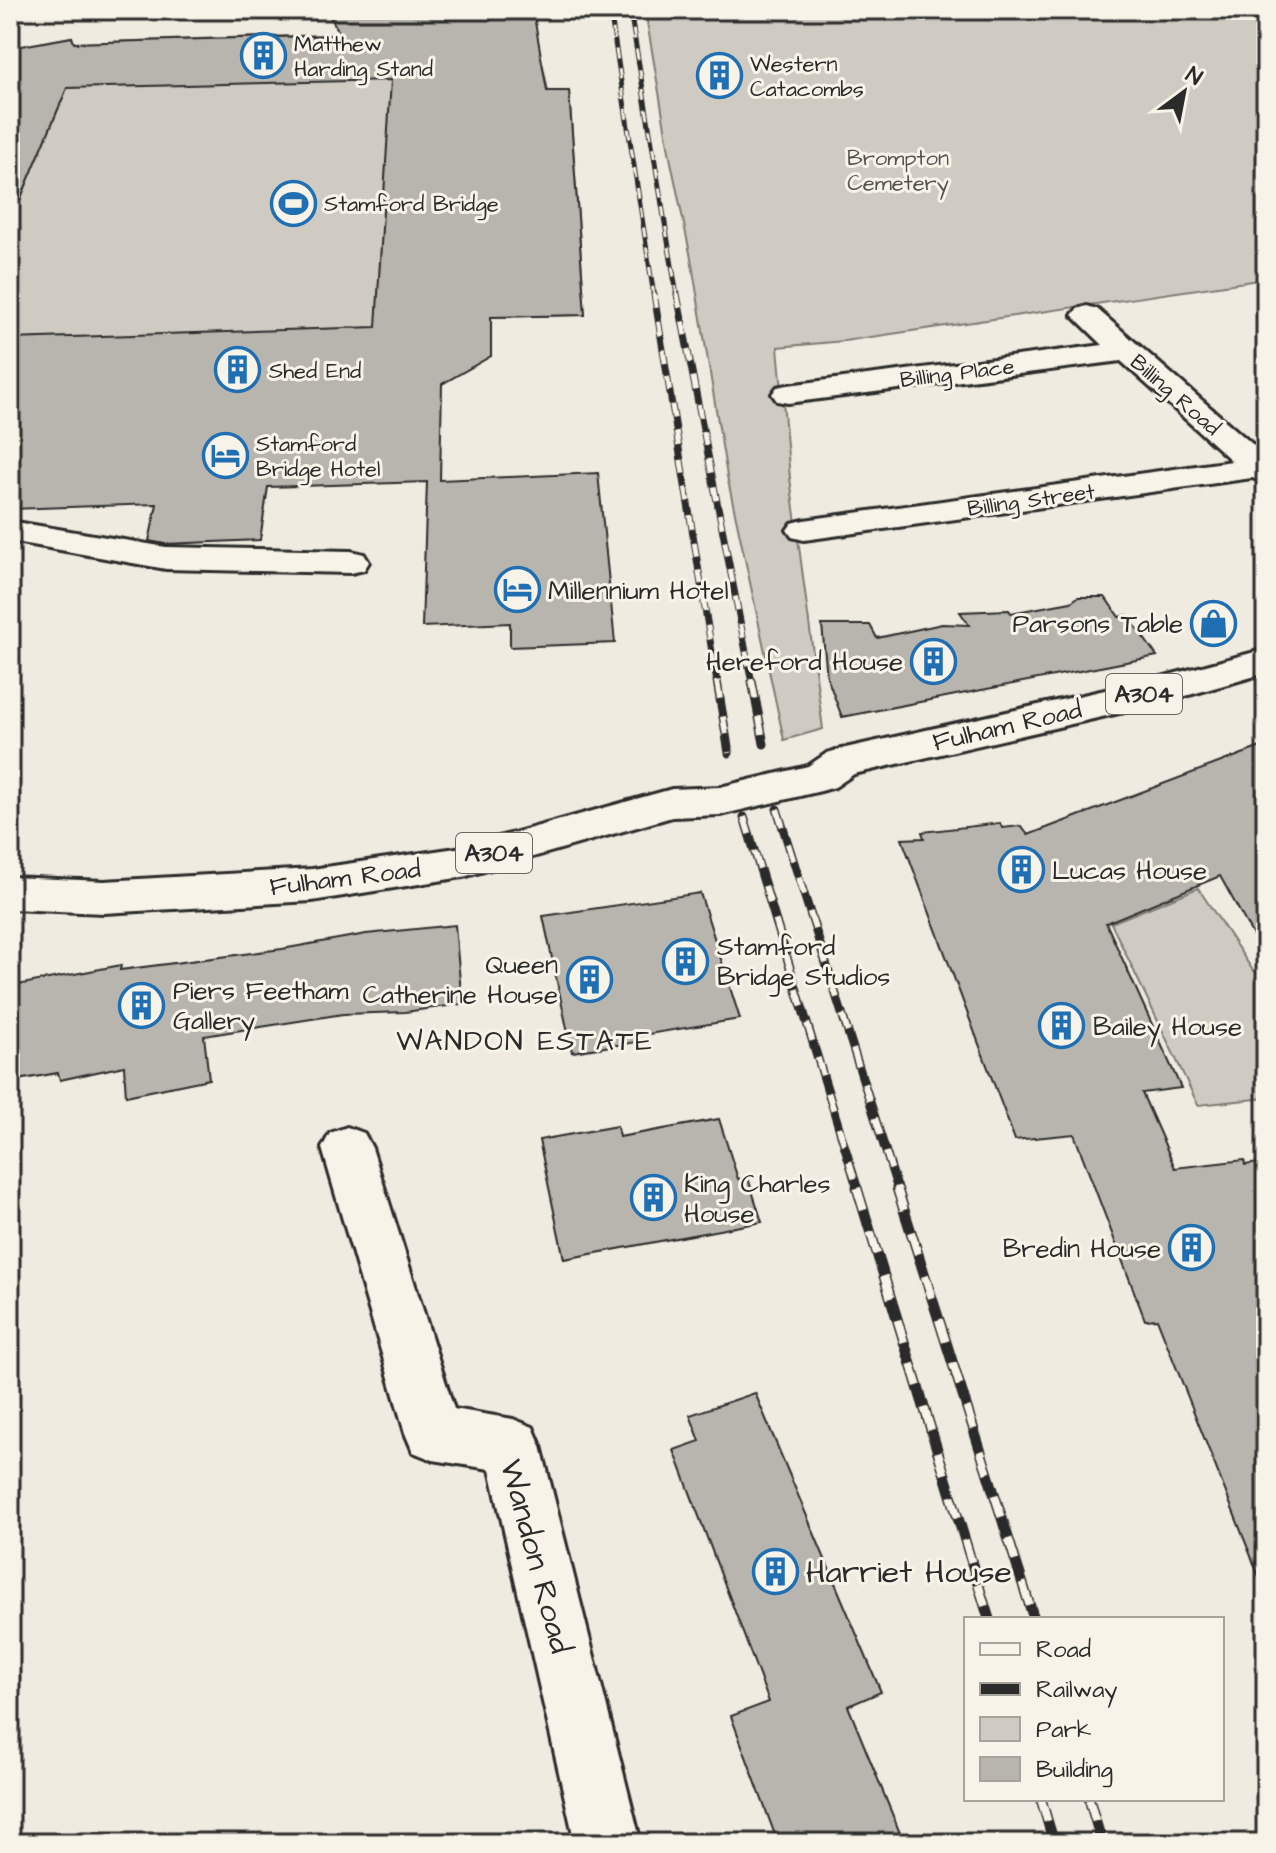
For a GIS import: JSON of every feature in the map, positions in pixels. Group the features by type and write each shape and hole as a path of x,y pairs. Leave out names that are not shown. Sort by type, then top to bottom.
{"street":[{"name":"Billing Road","path":"1087,315 1262,470"},
{"name":"Billing Place","path":"788,394 1126,351"},
{"name":"Billing Street","path":"804,530 1262,470"},
{"path":"10,531 166,558 351,562"},
{"name":"Fulham Road","path":"10,893 104,897 312,885 463,862 672,803 720,801 821,777 841,763 1139,696 1266,661"},
{"name":"Wandon Road","path":"347,1148 433,1433 513,1446 608,1843"}],"green space":[{"name":"Brompton Cemetery","path":"645,10 1266,10 1266,279 844,341 778,347 790,478 823,729 784,740 727,476"},
{"name":"Stamford Bridge","path":"353,34 523,67 543,66 548,91 569,91 585,315 491,317 491,356 442,384 28,397 10,448 10,49 72,37 74,43"},
{"path":"1198,888 1252,969 1266,979 1266,1098 1198,1105 1111,923"}],"building":[{"path":"326,10 533,10 547,91 569,91 585,315 491,317 491,356 442,384 440,480 598,473 615,643 510,647 510,623 422,627 427,482 268,487 260,540 165,544 149,541 157,504 10,509 10,339 376,327 391,80 67,88 10,224 10,48 72,37 74,43 341,35"},
{"name":"Hereford House","path":"1078,597 1105,597 1119,617 1127,615 1157,656 842,717 827,677 822,625 870,625 877,638 942,624 969,625 960,612 1009,610 1011,613 1071,602"},
{"path":"1266,745 1266,959 1220,876 1106,923 1181,1088 1142,1093 1175,1168 1244,1160 1245,1165 1266,1162 1264,1589 1157,1319 1145,1320 1074,1134 1015,1140 902,839 924,838 922,832 1000,823 1002,828 1021,826 1028,835"},
{"path":"700,893 740,1019 636,1036 637,1042 572,1052 543,916"},
{"path":"455,925 462,1004 405,1012 343,1014 204,1036 209,1079 126,1096 124,1066 60,1080 58,1073 18,1080 17,985 121,965 120,970 282,949 366,934"},
{"name":"King Charles House","path":"719,1119 738,1179 748,1178 762,1222 564,1259 539,1140 617,1126 619,1137"},
{"name":"Harriet House","path":"755,1393 881,1692 848,1706 904,1843 778,1843 731,1716 769,1702 674,1450 700,1441 690,1415"}],"railway":[{"path":"610,10 654,296"},
{"path":"630,10 677,296"},
{"path":"654,294 717,683"},
{"path":"677,294 752,683"},
{"path":"717,681 729,753"},
{"path":"752,681 764,744"},
{"path":"777,809 898,1190"},
{"path":"744,817 858,1190"},
{"path":"857,1188 988,1617"},
{"path":"897,1188 1033,1617"},
{"path":"1042,1801 1054,1843"},
{"path":"1090,1801 1102,1843"}],"place":[{"name":"Matthew Harding Stand","path":"263,56"},
{"name":"Western Catacombs","path":"719,76"},
{"name":"Stamford Bridge","path":"293,203"},
{"name":"Shed End","path":"238,370"},
{"name":"Stamford Bridge Hotel","path":"225,456"},
{"name":"Millennium Hotel","path":"517,590"},
{"name":"Parsons Table","path":"1214,623"},
{"name":"Hereford House","path":"934,661"},
{"name":"Lucas House","path":"1021,870"},
{"name":"Stamford Bridge Studios","path":"686,961"},
{"name":"Queen Catherine House","path":"589,979"},
{"name":"Piers Feetham Gallery","path":"142,1005"},
{"name":"Bailey House","path":"1062,1026"},
{"name":"King Charles House","path":"653,1198"},
{"name":"Bredin House","path":"1192,1248"},
{"name":"Harriet House","path":"775,1571"}],"district":[{"name":"WANDON ESTATE","path":"525,1040"}]}
